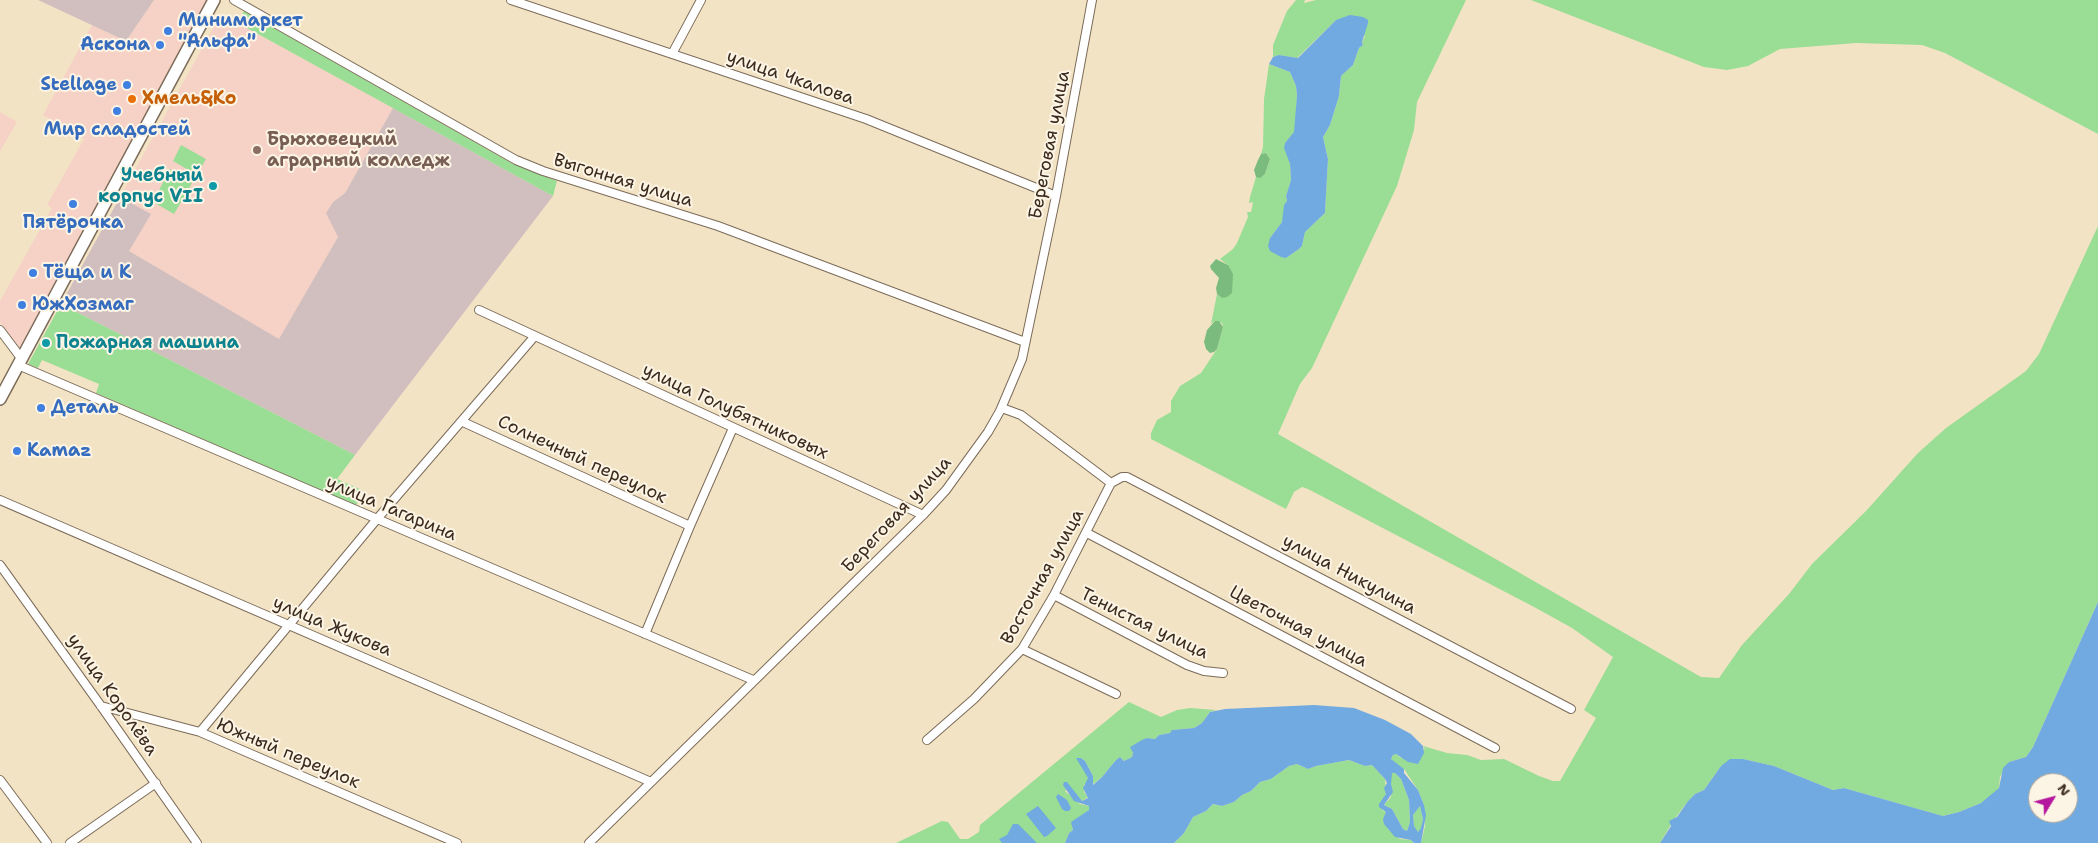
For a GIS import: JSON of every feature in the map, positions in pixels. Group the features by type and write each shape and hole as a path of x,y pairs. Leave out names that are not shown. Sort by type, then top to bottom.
{"street":[{"path":"0,399 214,0"},
{"name":"Выгонная улица","path":"234,0 516,160 543,171 718,226 1025,342"},
{"name":"улица Чкалова","path":"511,0 866,119 1056,196"},
{"path":"672,54 701,0"},
{"name":"Береговая улица","path":"589,843 923,515 946,490 972,456 1002,408 1020,366 1056,196 1090,2"},
{"name":"улица Голубятниковых","path":"479,310 923,515"},
{"name":"улица Гагарина","path":"0,330 20,362 377,519 753,680"},
{"path":"200,732 377,519 534,337"},
{"path":"1002,408 1021,414 1111,483"},
{"name":"Солнечный переулок","path":"462,422 690,526"},
{"path":"645,634 733,428"},
{"name":"улица Никулина","path":"1111,483 1122,477 1127,478 1571,709"},
{"name":"Восточная улица","path":"927,740 974,699 1022,649 1054,595 1111,483"},
{"name":"улица Жукова","path":"0,500 651,782"},
{"name":"Цветочная улица","path":"1087,533 1495,748"},
{"name":"улица Королёва","path":"0,565 102,706 197,843"},
{"name":"Тенистая улица","path":"1054,595 1187,665 1204,672 1223,673"},
{"path":"1022,649 1116,694"},
{"name":"Южный переулок","path":"102,706 200,732 458,843"},
{"path":"0,780 47,843"},
{"path":"70,843 156,783"}],"shaded area":[{"path":"38,0 154,0 126,41"},
{"path":"154,0 210,0 23,352 0,322 0,301 52,208 47,205 84,139 43,115 92,25 126,41"},
{"name":"Брюховецкий аграрный колледж","path":"221,14 393,108 345,193 333,202 338,237 279,340 129,251 150,214 120,197"},
{"path":"393,108 553,196 355,455 61,304 120,197 151,214 129,251 279,339 338,237 326,213 333,202 345,193"},
{"path":"0,112 17,122 0,151"}],"green space":[{"path":"1296,0 1305,0 1304,3 1316,0 1466,0 1417,102 1414,130 1397,186 1312,368 1300,384 1278,434 1701,677 1719,678 1742,645 1789,594 1812,564 1866,511 1918,453 1946,428 2026,371 2039,354 2098,226 2098,602 2033,747 2026,757 2009,762 2000,777 1999,788 1993,795 1981,803 1943,816 1844,788 1833,790 1774,766 1743,759 1721,766 1704,790 1695,794 1688,801 1660,843 1421,843 1425,826 1424,805 1418,790 1404,769 1391,759 1393,755 1396,754 1401,758 1425,749 1423,746 1447,753 1467,755 1481,760 1504,759 1539,776 1553,781 1560,781 1596,718 1584,710 1613,657 1572,628 1536,608 1308,489 1302,487 1294,492 1286,509 1151,439 1151,433 1157,420 1171,412 1171,401 1180,386 1201,373 1217,349 1223,327 1222,323 1215,321 1211,324 1217,294 1222,298 1228,265 1220,259 1233,249 1237,243 1248,217 1247,212 1251,212 1253,202 1249,203 1256,177 1265,174 1270,159 1266,153 1261,154 1263,147 1264,99 1269,64 1290,72 1296,86 1297,95 1295,132 1285,143 1290,164 1291,180 1286,196 1287,201 1282,222 1270,238 1286,258 1302,246 1305,232 1325,213 1328,159 1323,137 1330,125 1339,96 1341,76 1353,65 1359,48 1363,45 1362,42 1365,36 1336,20 1297,58 1279,55 1273,57 1273,45 1287,11"},
{"path":"1531,0 2098,0 2098,134 1945,53 1922,45 1856,43 1780,49 1748,66 1727,70 1704,67"},
{"path":"244,11 513,164 557,181 553,196 238,23"},
{"path":"181,145 206,159 197,175 173,161"},
{"path":"1266,153 1270,159 1265,174 1260,178 1256,177 1254,170 1258,160 1261,154"},
{"path":"170,169 192,183 174,214 153,202"},
{"path":"1216,259 1228,265 1233,274 1232,293 1227,297 1222,298 1217,294 1216,288 1219,278 1210,266"},
{"path":"61,304 355,455 337,479 362,490 356,506 96,393 99,384 42,360 38,368 28,364"},
{"path":"1215,321 1219,321 1223,327 1217,349 1210,353 1206,349 1204,342 1207,330"},
{"path":"1129,702 1161,717 1177,710 1190,708 1216,710 1210,712 1202,723 1194,728 1173,730 1170,733 1159,735 1155,739 1147,738 1131,747 1132,757 1124,761 1120,757 1092,785 1093,776 1085,761 1081,758 1088,778 1084,785 1084,792 1088,797 1082,801 1069,787 1065,791 1080,804 1089,806 1089,810 1072,825 1073,830 1069,833 1065,843 896,843 942,821 948,822 960,839 968,839 979,832 980,825"},
{"path":"1349,760 1365,766 1372,765 1385,779 1386,794 1382,810 1386,812 1388,829 1400,839 1411,840 1414,843 1174,843 1184,833 1193,817 1206,811 1213,804 1222,806 1234,802 1242,795 1251,791 1260,782 1271,779 1289,766 1297,764 1308,769"},
{"path":"1395,773 1401,779 1409,800 1410,822 1407,831 1403,829 1392,809 1384,805 1391,797 1390,775"},
{"path":"1420,805 1423,819 1422,828 1418,832 1414,827 1413,815"}],"water":[{"path":"1350,15 1363,17 1368,20 1368,23 1362,42 1363,45 1359,48 1353,65 1341,76 1339,96 1330,125 1323,137 1328,159 1325,213 1305,232 1302,246 1299,249 1286,258 1281,257 1270,251 1268,246 1270,238 1282,222 1284,205 1287,201 1286,196 1291,180 1290,164 1284,148 1285,143 1294,132 1297,95 1296,86 1290,72 1269,64 1273,57 1279,55 1298,58 1336,20"},
{"path":"2098,602 2098,843 1660,843 1671,826 1669,821 1677,817 1695,794 1704,790 1721,766 1730,759 1743,759 1774,766 1833,790 1844,788 1943,816 1981,803 1999,788 2003,768 2009,762 2026,757 2033,747"},
{"path":"1314,705 1354,708 1385,720 1411,734 1423,746 1424,753 1418,764 1408,762 1396,754 1391,759 1404,769 1404,773 1418,790 1424,805 1426,815 1421,843 1414,843 1411,840 1395,837 1384,824 1383,819 1386,812 1379,807 1386,794 1384,788 1387,783 1385,779 1372,765 1365,766 1349,760 1308,769 1297,764 1289,766 1271,779 1260,782 1251,791 1242,795 1234,802 1222,806 1213,804 1206,811 1193,817 1184,833 1174,843 1065,843 1069,833 1073,830 1071,822 1089,810 1089,806 1074,801 1063,785 1064,782 1067,782 1082,801 1088,798 1083,788 1088,778 1076,758 1081,758 1085,761 1093,776 1093,785 1120,757 1124,761 1132,757 1133,753 1130,747 1142,740 1147,738 1155,739 1159,735 1170,733 1172,730 1194,728 1202,723 1210,712 1225,709","holes":["1392,773 1395,773 1401,779 1409,800 1410,822 1407,831 1403,829 1392,809 1384,805 1393,792 1391,784","1420,806 1423,819 1418,832 1414,826 1413,815"]},
{"path":"1058,794 1067,800 1071,808 1069,811 1062,809 1056,797"},
{"path":"1038,806 1056,828 1044,837 1026,814"},
{"path":"1013,824 1018,824 1037,843 1002,843 999,839 1007,835"}],"place":[{"name":"Минимаркет \"Альфа\"","path":"168,31"},
{"name":"Аскона","path":"160,45"},
{"name":"Stellage","path":"127,85"},
{"name":"Хмель&Ко","path":"132,99"},
{"name":"Мир сладостей","path":"117,111"},
{"name":"Брюховецкий аграрный колледж","path":"257,150"},
{"name":"Учебный корпус VII","path":"213,186"},
{"name":"Пятёрочка","path":"73,204"},
{"name":"Тёща и К","path":"33,273"},
{"name":"ЮжХозмаг","path":"22,305"},
{"name":"Пожарная машина","path":"46,343"},
{"name":"Деталь","path":"41,408"},
{"name":"Kamaz","path":"17,451"}]}
